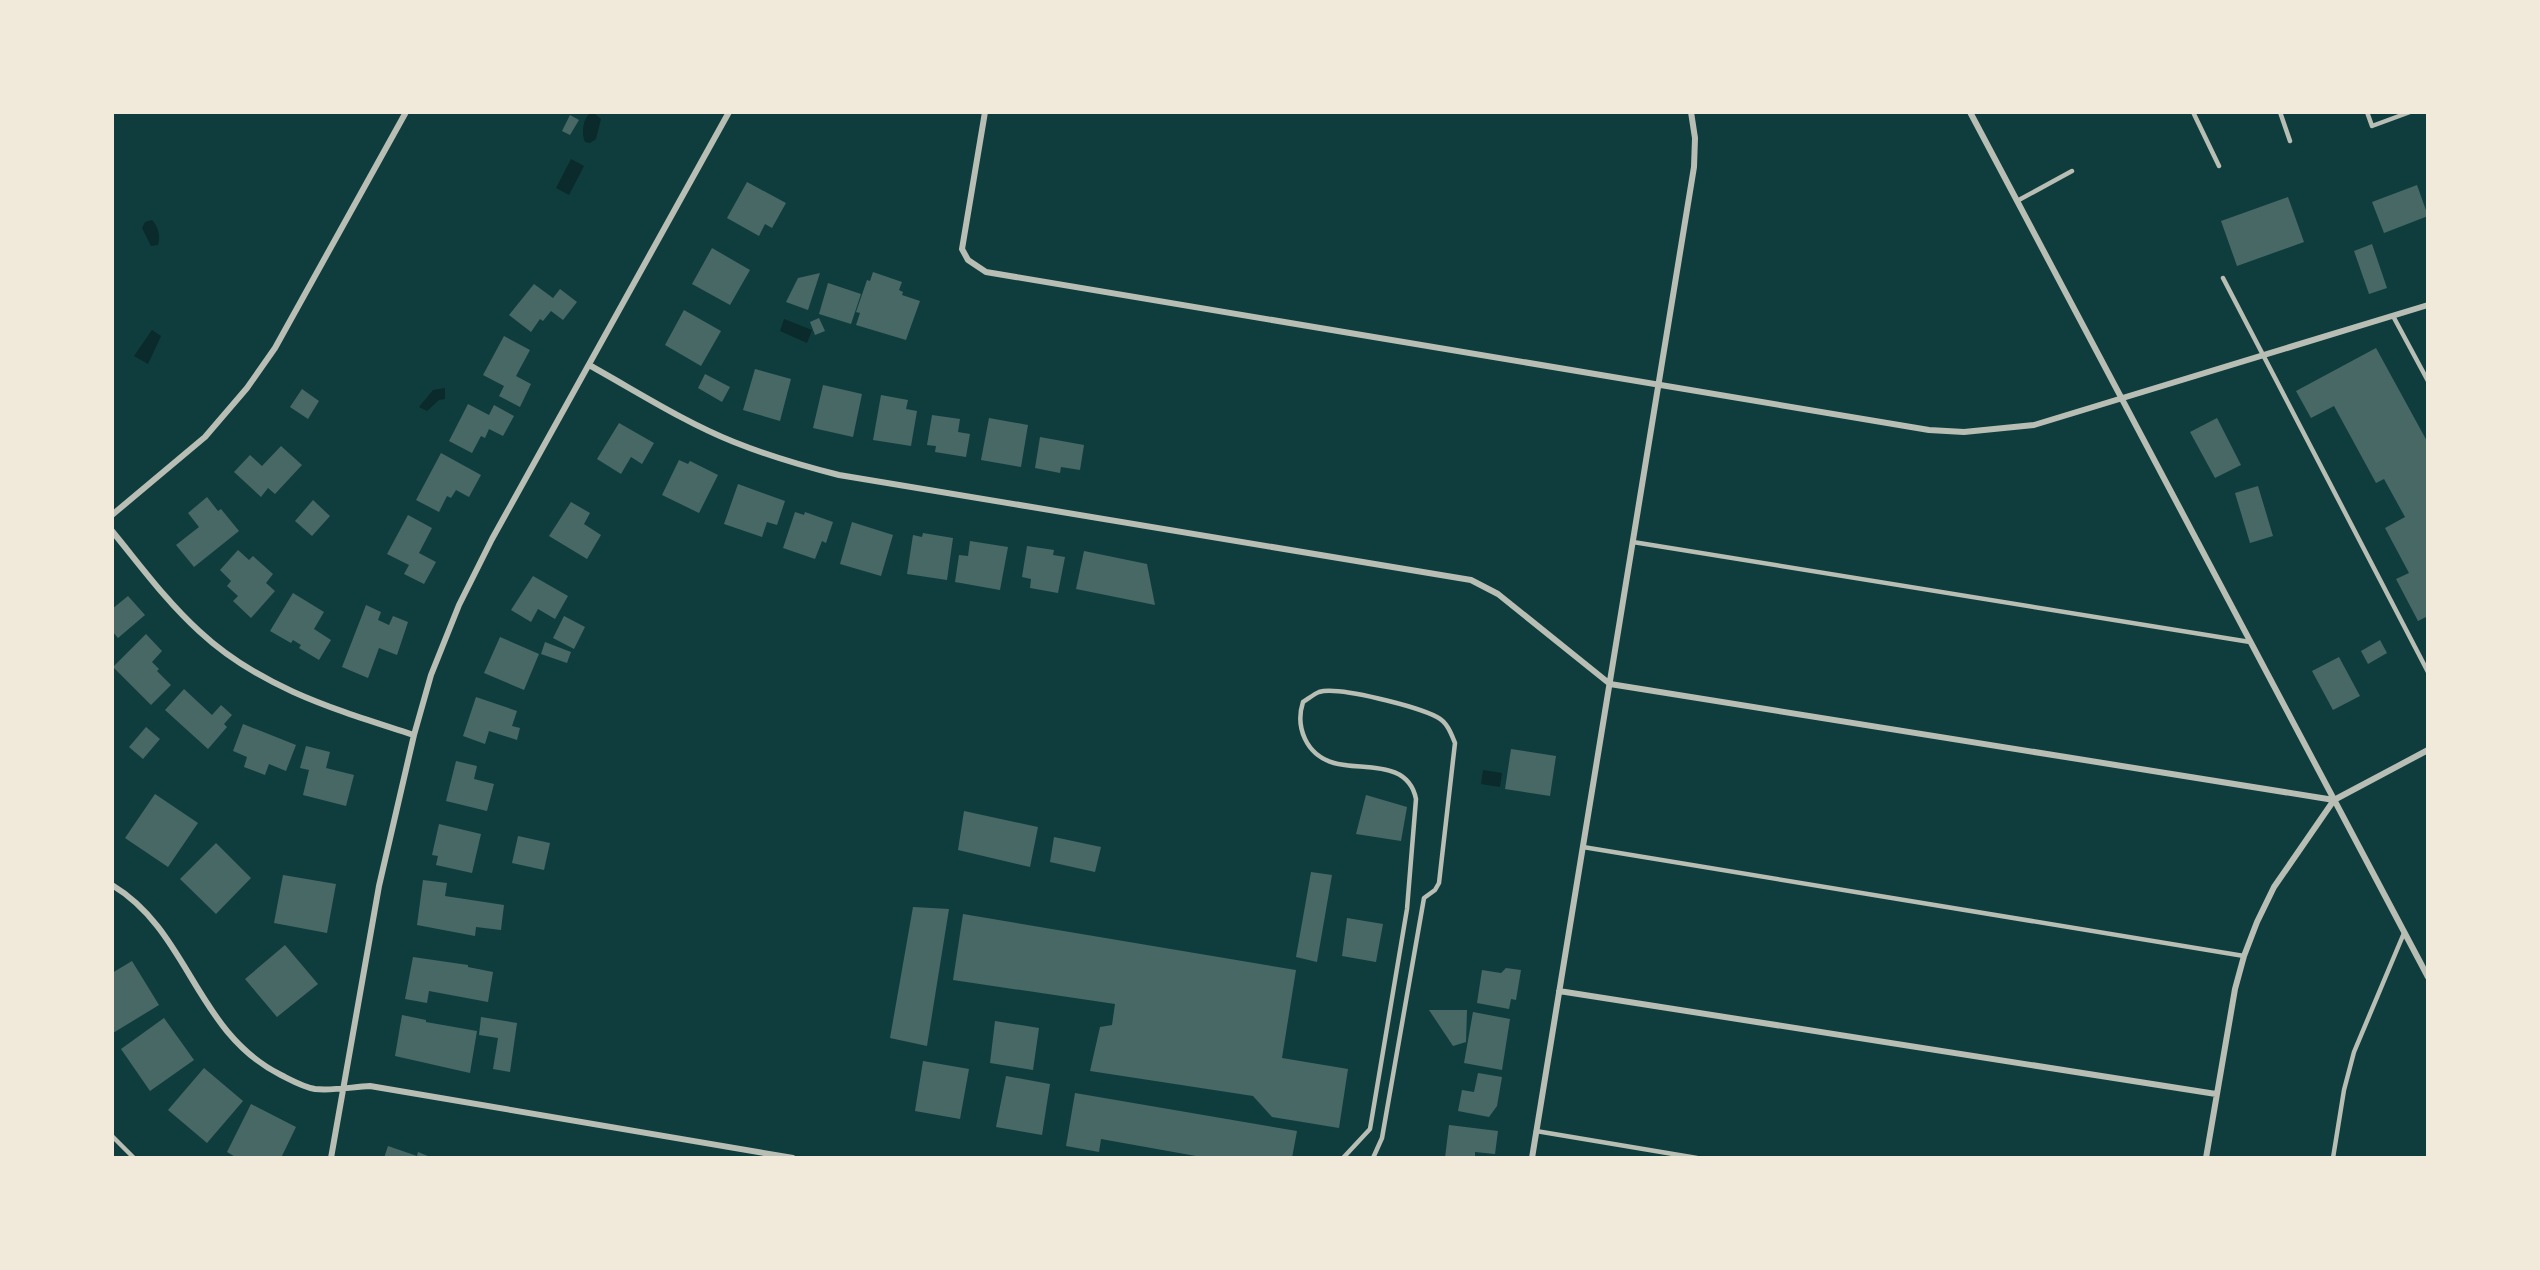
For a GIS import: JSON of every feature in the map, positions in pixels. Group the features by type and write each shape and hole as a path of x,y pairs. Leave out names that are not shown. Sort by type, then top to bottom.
{"street":[{"path":"112,515 205,437 247,388 275,348 406,112"},
{"path":"331,1158 379,886 414,735 431,675 459,605 492,539 729,112"},
{"path":"985,112 962,249 968,260 986,272 1929,430 1964,432 2034,425 2263,357 2427,305"},
{"path":"1532,1158 1694,167 1695,138 1691,112"},
{"path":"1970,112 2427,977"},
{"path":"589,365 733,442 786,461 839,475 1471,580 1498,594 1610,684 2334,800"},
{"path":"112,531 172,604 199,632 229,656 262,678 296,695 414,735"},
{"path":"2206,1158 2235,989 2257,921 2274,887 2334,800 2427,750"},
{"path":"112,885 134,900 157,924 211,1013 242,1049 258,1062 291,1080 314,1089 375,1086 754,1154 794,1158"},
{"path":"1559,991 2216,1094"}],"lane":[{"path":"2193,112 2219,166"},
{"path":"2280,112 2290,141"},
{"path":"2367,112 2372,126 2410,112"},
{"path":"2017,201 2072,171"},
{"path":"2223,278 2427,672"},
{"path":"2393,316 2427,381"},
{"path":"1633,542 2250,642"},
{"path":"1343,1158 1370,1129 1407,909 1416,799 1415,791 1405,780 1391,771 1374,766 1334,763 1313,752 1300,732 1300,712 1303,702 1320,692 1349,692 1438,717 1450,730 1455,743 1440,876 1435,890 1424,898 1382,1138 1373,1158"},
{"path":"1583,847 2244,956"},
{"path":"2333,1158 2344,1090 2354,1052 2404,932"},
{"path":"1536,1131 1697,1158"},
{"path":"112,1136 134,1158"}],"water":[{"path":"589,114 595,114 601,119 596,139 590,143 585,142 583,131"},
{"path":"571,159 584,166 569,195 556,188"},
{"path":"152,220 157,228 159,239 158,245 151,246 142,228 145,222"},
{"path":"784,319 812,330 807,343 780,331"},
{"path":"152,330 161,336 148,364 134,356"},
{"path":"445,388 445,399 439,400 427,411 419,407 433,390"},
{"path":"1483,770 1502,773 1500,787 1481,784"}],"building":[{"path":"570,115 579,120 570,135 562,131"},
{"path":"747,182 786,203 772,228 765,224 759,236 727,218"},
{"path":"2417,185 2428,216 2384,233 2372,202"},
{"path":"2288,197 2304,242 2237,266 2221,221"},
{"path":"2372,244 2387,288 2369,294 2354,251"},
{"path":"712,248 750,270 730,305 692,284"},
{"path":"873,272 902,282 899,290 903,292 902,295 920,301 906,340 856,325 860,313 856,312 867,280 870,281"},
{"path":"820,273 808,310 786,302 798,278"},
{"path":"828,283 861,294 851,324 819,314"},
{"path":"534,284 553,298 560,289 577,302 563,320 551,311 543,321 540,319 531,332 509,315"},
{"path":"684,310 721,331 701,366 665,345"},
{"path":"819,318 825,331 815,335 810,322"},
{"path":"504,336 530,350 516,376 531,384 520,407 499,396 504,386 483,375"},
{"path":"2376,348 2428,443 2428,616 2418,621 2396,579 2409,573 2385,528 2405,517 2384,479 2376,483 2334,406 2311,418 2296,391"},
{"path":"755,369 791,379 780,421 743,410"},
{"path":"705,374 730,387 722,402 698,388"},
{"path":"823,385 862,394 853,437 813,428"},
{"path":"302,389 319,401 308,419 290,407"},
{"path":"881,395 908,400 906,409 917,411 911,446 873,440"},
{"path":"468,404 489,415 494,405 514,416 503,436 489,429 485,438 481,436 472,453 449,441"},
{"path":"932,415 960,419 958,432 970,434 966,457 935,452 936,446 927,445"},
{"path":"989,418 1028,425 1021,467 981,460"},
{"path":"2217,418 2241,465 2215,478 2190,432"},
{"path":"619,423 654,443 642,464 631,457 621,474 597,459"},
{"path":"1040,437 1084,445 1080,470 1061,467 1060,473 1035,468"},
{"path":"281,446 302,465 275,494 268,488 261,497 234,472 250,455 262,466"},
{"path":"441,453 481,475 469,497 456,490 451,498 447,496 439,512 416,500"},
{"path":"679,460 688,464 690,461 718,475 699,513 662,495"},
{"path":"738,484 785,501 777,525 767,522 762,537 724,524"},
{"path":"2258,486 2273,536 2250,543 2235,493"},
{"path":"207,497 218,511 221,509 239,531 194,567 176,545 199,527 188,513"},
{"path":"313,500 330,516 312,536 295,521"},
{"path":"571,502 590,513 584,524 601,535 587,559 549,536"},
{"path":"795,512 804,515 805,512 833,522 826,543 822,541 815,559 783,548"},
{"path":"408,515 432,528 419,553 436,562 424,584 404,574 409,565 387,554"},
{"path":"852,522 893,535 881,576 840,564"},
{"path":"923,533 953,538 947,580 907,574 913,535 922,537"},
{"path":"970,541 1008,547 1000,590 955,582 959,555 968,556"},
{"path":"1027,546 1054,550 1053,555 1065,557 1058,593 1030,588 1031,579 1022,577"},
{"path":"238,550 249,560 253,556 273,574 266,583 275,591 251,618 233,601 238,596 227,586 231,581 220,570"},
{"path":"1084,551 1147,564 1155,605 1076,589"},
{"path":"533,576 568,596 555,619 538,609 531,622 511,610"},
{"path":"293,593 324,612 314,629 331,640 319,660 299,648 301,645 293,640 291,643 270,631"},
{"path":"128,596 145,615 118,638 112,631 112,609"},
{"path":"366,605 381,612 378,620 389,625 393,616 408,622 397,655 379,648 368,678 342,667"},
{"path":"564,616 585,627 574,649 553,638"},
{"path":"146,634 162,651 152,662 159,669 157,671 171,685 151,705 113,667"},
{"path":"500,637 539,654 524,690 484,673"},
{"path":"2380,640 2387,653 2368,664 2361,651"},
{"path":"545,642 571,652 567,663 541,654"},
{"path":"2339,657 2360,696 2333,710 2312,671"},
{"path":"184,689 212,715 221,705 232,715 224,724 227,727 208,749 165,710"},
{"path":"476,697 517,711 512,726 520,728 517,740 489,731 485,744 463,736"},
{"path":"243,724 296,745 286,771 269,764 265,775 244,767 247,757 233,751"},
{"path":"146,727 160,739 143,759 129,747"},
{"path":"306,746 330,752 326,768 354,775 346,806 303,795 309,770 300,768"},
{"path":"1511,749 1556,756 1550,796 1505,789"},
{"path":"456,761 477,766 474,779 494,784 487,811 446,801"},
{"path":"155,794 198,823 168,867 125,838"},
{"path":"1366,795 1407,807 1401,841 1356,834"},
{"path":"964,811 1038,827 1030,867 958,850"},
{"path":"439,824 481,834 472,873 436,865 438,856 432,855"},
{"path":"518,836 550,843 544,870 512,863"},
{"path":"1054,837 1101,847 1095,872 1050,862"},
{"path":"216,843 251,878 216,914 180,879"},
{"path":"1311,872 1332,875 1317,962 1296,957"},
{"path":"283,875 336,884 327,933 274,923"},
{"path":"423,880 447,883 445,896 504,905 501,930 476,927 475,936 417,925"},
{"path":"913,907 949,909 927,1046 890,1038"},
{"path":"963,914 1296,970 1282,1058 1348,1069 1339,1128 1272,1117 1253,1096 1090,1071 1100,1027 1112,1025 1115,1004 953,980"},
{"path":"1347,918 1383,924 1376,962 1342,956"},
{"path":"285,945 318,984 277,1017 245,979"},
{"path":"413,957 468,965 468,967 493,972 488,1002 429,991 427,1003 405,999"},
{"path":"132,961 159,1005 113,1033 112,973"},
{"path":"1506,968 1521,970 1516,1000 1511,999 1509,1009 1477,1003 1482,970 1501,973"},
{"path":"1429,1010 1467,1010 1466,1042 1453,1046"},
{"path":"1473,1012 1510,1019 1502,1070 1464,1063"},
{"path":"402,1015 426,1020 426,1022 477,1031 470,1073 395,1056"},
{"path":"481,1017 517,1023 510,1072 493,1069 498,1038 479,1035"},
{"path":"164,1018 194,1060 150,1091 121,1049"},
{"path":"995,1021 1039,1028 1033,1070 990,1063"},
{"path":"923,1061 969,1069 960,1119 915,1111"},
{"path":"204,1068 243,1101 207,1143 168,1110"},
{"path":"1478,1073 1502,1077 1497,1106 1489,1117 1458,1111 1462,1090 1474,1092"},
{"path":"1006,1076 1050,1084 1042,1135 996,1127"},
{"path":"1075,1093 1297,1131 1292,1158 1207,1158 1101,1139 1099,1152 1066,1146"},
{"path":"251,1104 296,1127 281,1158 237,1158 227,1152"},
{"path":"1449,1125 1498,1131 1495,1154 1475,1152 1475,1158 1445,1158"},
{"path":"388,1146 417,1156 418,1152 433,1158 384,1158"}]}
